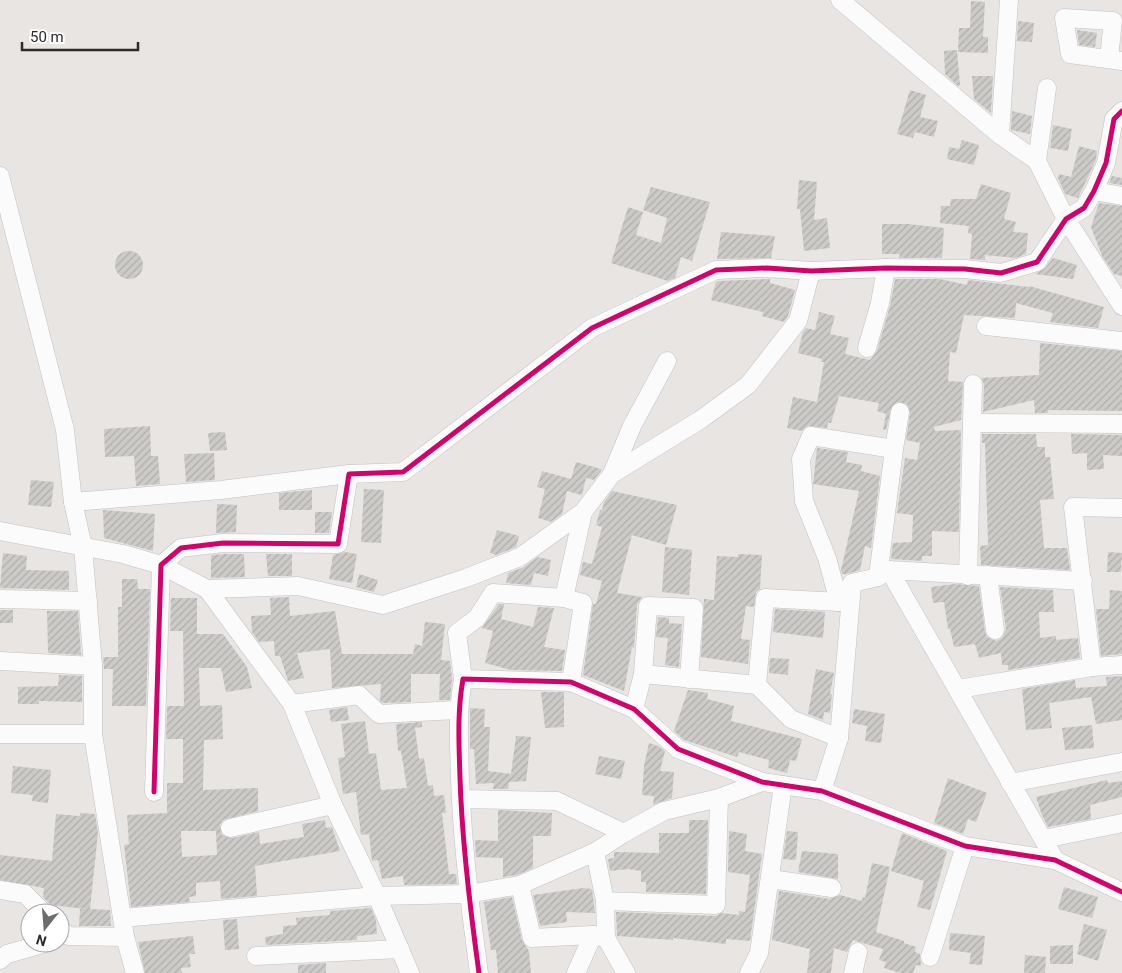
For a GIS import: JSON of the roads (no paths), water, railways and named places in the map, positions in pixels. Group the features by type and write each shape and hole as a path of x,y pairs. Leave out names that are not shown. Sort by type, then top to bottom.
{"street":[{"path":"840,0 1000,135 1037,161 1066,219 1122,306"},
{"path":"1000,135 1009,0"},
{"path":"1064,18 1118,22 1115,60 1070,54 1064,18"},
{"path":"1037,161 1047,88"},
{"path":"73,502 221,490 349,474 403,472 592,328 716,270 767,268 812,271 886,268 1001,273 1037,262 1066,219 1084,208 1094,192 1106,163 1114,119 1122,111"},
{"path":"0,176 65,430 73,502 83,547 88,601 93,666 93,734 125,937 135,973"},
{"path":"1094,192 1122,196"},
{"path":"867,348 880,303 886,268"},
{"path":"612,474 700,420 748,385 798,321 812,271"},
{"path":"986,326 1122,341"},
{"path":"206,589 298,586 383,605 466,578 520,557 583,512 612,474 632,426 667,360"},
{"path":"968,576 973,384"},
{"path":"900,412 894,450 884,574 958,688 1010,783 1056,860"},
{"path":"972,423 1122,424"},
{"path":"839,602 827,558 804,501 801,459 811,436 894,450"},
{"path":"154,792 160,565 181,548 223,543 338,544 349,474"},
{"path":"1092,667 1073,507 1122,508"},
{"path":"564,598 583,512"},
{"path":"0,531 123,554 160,565 206,589 292,704 333,805 377,896 410,973"},
{"path":"839,602 852,584 884,574 988,575 1083,581"},
{"path":"988,575 995,630"},
{"path":"822,791 839,738 852,584"},
{"path":"479,973 468,894 461,799 458,710 463,679 457,633 477,618 493,593 564,598 583,603 571,682"},
{"path":"757,685 765,598 839,602"},
{"path":"0,599 88,601"},
{"path":"634,709 642,674 648,606 694,608 689,679"},
{"path":"0,661 93,666"},
{"path":"958,688 1092,667 1122,665"},
{"path":"642,674 757,685 791,719 839,738"},
{"path":"463,679 571,682 634,709 678,750 762,782 822,791 965,846 1056,860 1122,892"},
{"path":"292,704 359,695 379,714 458,710"},
{"path":"0,734 93,734"},
{"path":"1010,783 1122,762"},
{"path":"122,918 377,896 468,894 520,885 595,852 624,833 664,811 720,798 762,782"},
{"path":"749,973 759,953 783,785"},
{"path":"605,901 716,906 720,798"},
{"path":"461,799 557,801 624,833"},
{"path":"230,828 333,805"},
{"path":"1044,839 1122,823"},
{"path":"930,957 965,846"},
{"path":"576,973 600,937 605,901 595,852"},
{"path":"771,879 832,888"},
{"path":"520,885 532,938 600,937"},
{"path":"0,890 25,894 34,903"},
{"path":"70,935 125,937"},
{"path":"600,937 626,973"},
{"path":"256,956 400,949"},
{"path":"0,960 7,954 20,950"},
{"path":"853,973 858,952"}]}
